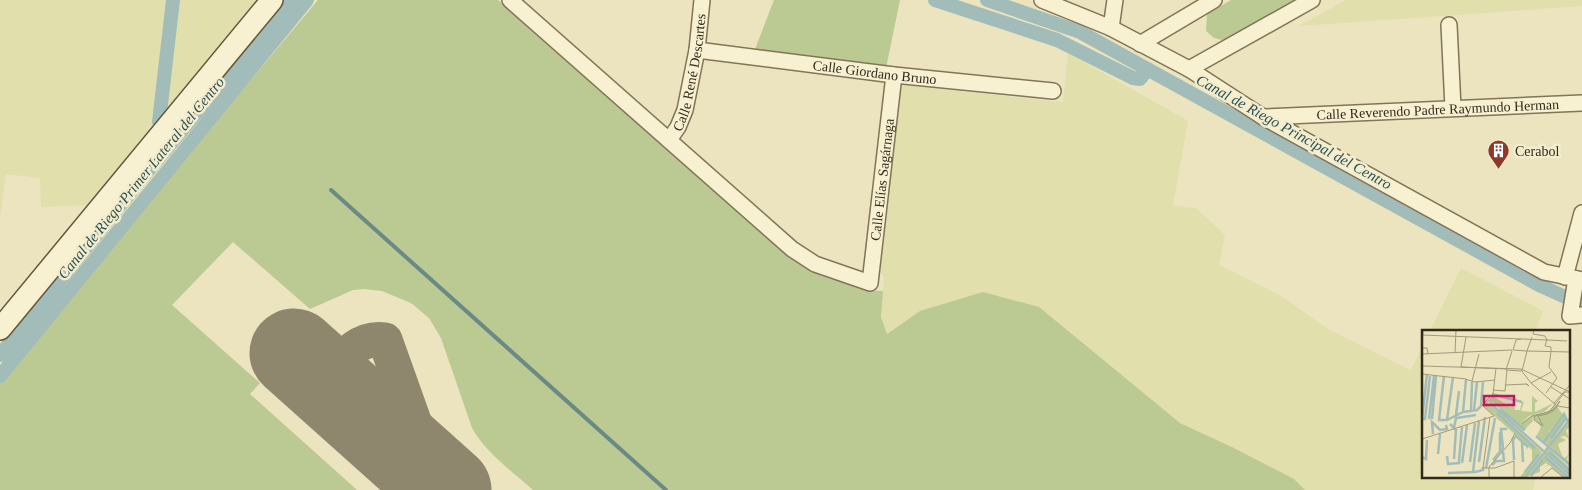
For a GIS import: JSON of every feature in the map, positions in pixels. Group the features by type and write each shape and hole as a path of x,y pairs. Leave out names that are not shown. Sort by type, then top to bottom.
{"street":[{"path":"0,329 272,0"},
{"path":"510,0 669,140"},
{"name":"Calle René Descartes","path":"669,140 678,127 685,110 697,50 702,0"},
{"path":"1112,28 1114,0"},
{"path":"1140,44 1214,0"},
{"path":"1189,68 1312,0"},
{"path":"1049,1 1112,28 1189,68 1263,117 1544,272 1575,281"},
{"path":"1449,25 1453,108"},
{"name":"Calle Giordano Bruno","path":"697,50 894,75 1053,91"},
{"name":"Calle Elías Sagárnaga","path":"669,140 792,249 814,264 870,283 894,75"},
{"name":"Calle Reverendo Padre Raymundo Herman","path":"1263,117 1582,103"},
{"path":"1577,312 1575,281 1582,213"}],"shaded area":[{"path":"0,0 261,0 91,205 41,207 40,178 6,174 0,217"},
{"path":"1346,0 1582,0 1582,6 1299,26"},
{"path":"1068,53 1188,121 1173,206 1196,208 1225,235 1219,265 1283,297 1323,326 1411,370 1422,347 1422,478 1536,478 1533,490 1305,490 1294,479 1180,423 1065,330 920,311 887,334 881,317 884,277 878,268 902,85 1063,102"},
{"path":"1461,268 1543,311 1535,330 1430,330"}],"green space":[{"path":"318,0 498,0 603,93 817,271 869,290 883,291 881,317 887,334 920,311 983,292 1039,307 1180,423 1294,479 1305,490 533,490 484,446 472,428 441,338 429,318 411,303 382,291 364,289 353,290 310,309 233,242 172,305 260,383 250,394 357,490 0,490 0,383 124,230"},
{"path":"774,0 900,0 886,68 754,52"},
{"path":"1231,0 1298,0 1226,41 1214,38 1206,31 1207,14"}],"waterway":[{"path":"159,122 173,0"},
{"name":"Canal de Riego Principal del Centro","path":"0,355 142,178 291,0"},
{"name":"Canal de Riego Primer Lateral del Centro","path":"0,376 307,0"},
{"name":"Canal de Riego Primer Lateral del Centro","path":"935,0 1057,40 1133,78 1140,79 1148,69"},
{"name":"Canal de Riego Principal del Centro","path":"987,0 1080,32 1541,286 1563,296 1582,301"},
{"path":"331,190 666,490"}],"taxiway":[{"path":"354,348 376,339 385,340 431,469 438,482"}],"runway":[{"path":"294,353 447,490"}],"place":[{"name":"Cerabol","path":"1499,170"}]}
